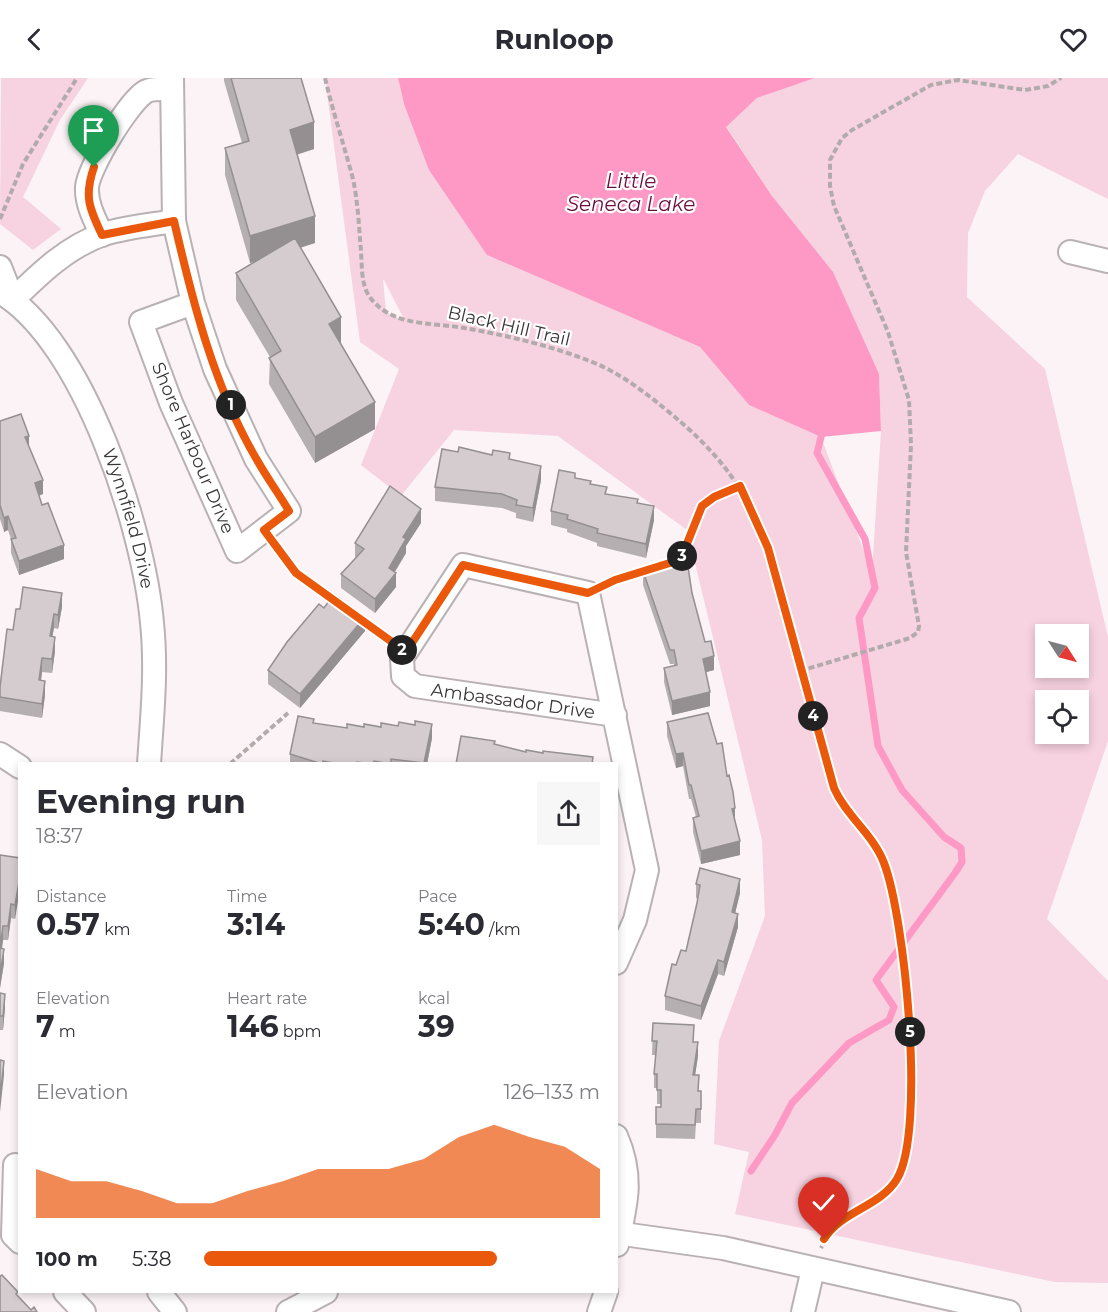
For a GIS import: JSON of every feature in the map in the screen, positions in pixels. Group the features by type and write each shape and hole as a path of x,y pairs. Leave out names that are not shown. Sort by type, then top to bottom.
{"street":[{"name":"Shore Harbour Drive","path":"172,83 174,221 193,303 215,369 251,449 289,511 237,550 171,403 141,322 193,303"},
{"path":"102,235 89,208 87,186 94,167 134,102 147,90 172,83"},
{"path":"7,296 63,256 102,235 174,221"},
{"path":"1070,252 1108,261"},
{"name":"Wynnfield Drive","path":"0,267 7,296 50,342 82,394 107,444 130,508 152,621 155,675 149,762"},
{"path":"406,652 463,565 588,593"},
{"name":"Ambassador Drive","path":"588,593 647,870 635,920 618,958"},
{"name":"Ambassador Drive","path":"406,652 402,658 403,676 415,686 615,715"},
{"path":"0,754 18,766"},
{"path":"618,1142 627,1168 628,1195 618,1237 723,1248 1009,1312"},
{"path":"12,1164 13,1235 18,1240"},
{"path":"803,1312 813,1269"},
{"path":"66,1293 84,1312"},
{"path":"160,1293 175,1312"},
{"path":"288,1312 324,1293"},
{"path":"599,1312 606,1293"}],"path":[{"path":"0,219 23,164 77,78"},
{"name":"Black Hill Trail","path":"325,78 353,181 363,277 367,293 378,306 390,316 408,322 465,328 543,345 589,360 616,374 689,427 721,460 740,486 768,548 800,670 841,804 868,835 885,866 906,975 910,1021 907,1140 903,1166 888,1189 830,1230 813,1269"},
{"path":"800,670 910,638 915,636 919,626 906,552 911,445 909,400 888,332 834,206 830,186 830,160 842,138 852,130 931,85 958,80 1025,90 1048,86 1061,78"},
{"path":"588,593 615,580 673,562 682,556 702,506 714,497 740,486"},
{"path":"264,530 296,573 342,606"},
{"path":"360,620 406,652"},
{"path":"232,762 288,713"}],"shaded area":[{"path":"1,78 88,78 60,120 23,197 61,229 33,250 0,224"},
{"path":"325,78 398,78 404,104 487,255 700,347 749,405 821,437 872,573 881,431 879,374 772,196 726,126 757,98 815,78 1108,78 1108,199 1018,154 985,191 968,233 967,297 1045,369 1108,637 1108,741 1047,919 1108,981 1108,1283 1055,1282 735,1214 749,1152 714,1144 719,1041 765,916 762,840 687,530 558,436 454,430 401,496 361,465 399,369 360,342","holes":["384,280 405,321 386,312"]}],"water":[{"name":"Little Seneca Lake","path":"398,78 815,78 757,98 726,127 772,196 833,272 879,374 881,431 821,437 749,405 700,347 487,255 429,170 404,104"}],"building":[{"path":"231,78 301,78 314,122 290,130 315,216 250,236 225,148 249,141"},
{"path":"295,238 341,317 329,324 375,402 315,437 269,358 281,351 236,273"},
{"path":"21,414 29,436 25,437 43,480 35,483 42,505 48,503 64,545 19,561 11,539 16,538 8,516 4,518 0,505 0,421"},
{"path":"459,447 492,455 493,450 510,453 509,459 541,466 533,508 516,505 517,500 502,494 435,487 442,449 458,452"},
{"path":"559,470 575,473 575,478 591,481 590,484 607,487 605,494 638,499 637,503 654,506 646,544 597,533 598,529 567,519 568,515 551,511"},
{"path":"390,486 421,509 403,537 406,539 389,568 396,573 375,599 341,574 364,549 355,543"},
{"path":"687,560 692,593 705,642 711,641 714,656 703,659 710,692 672,701 664,668 677,665 674,650 670,650 643,571"},
{"path":"23,587 62,593 58,615 54,614 50,636 55,637 52,659 42,658 39,680 45,681 42,704 0,697 7,629 13,630 16,609 20,609"},
{"path":"334,594 365,617 300,694 268,670 287,642 319,604 324,608"},
{"path":"708,713 717,744 722,743 727,776 729,775 733,792 735,808 732,809 740,841 701,851 693,818 699,816 691,785 689,785 683,753 676,754 667,722"},
{"path":"298,716 314,719 313,723 347,728 347,724 381,727 381,723 398,726 399,722 415,725 415,721 432,724 424,762 391,759 391,762 316,762 290,754"},
{"path":"461,736 495,741 494,744 526,752 526,750 543,753 543,751 593,757 592,762 456,762"},
{"path":"0,855 18,858 18,888 15,905 11,904 8,926 3,926 0,948"},
{"path":"700,868 740,879 732,912 738,914 724,962 718,960 701,1006 665,996 672,964 676,965 681,950 686,951 697,903 700,885 696,884"},
{"path":"0,948 4,949 0,974"},
{"path":"0,993 5,994 3,1016 0,1016"},
{"path":"653,1023 694,1025 693,1042 698,1042 693,1075 699,1075 698,1091 701,1091 701,1109 696,1109 695,1125 656,1124 656,1107 661,1107 661,1090 657,1090 657,1074 654,1074 657,1041 652,1041"},
{"path":"0,1060 4,1061 0,1098"},
{"path":"2,1275 31,1310 34,1307 37,1312 0,1312 0,1276"}],"waterway":[{"path":"751,1171 775,1135 792,1103 849,1043 889,1020 894,1007 876,980 962,862 961,848 944,837 902,790 878,746 859,618 875,588 865,539 817,453 821,437"}],"route":[{"path":"94,167 87,186 89,208 102,235 174,221 193,303 215,369 256,459 289,511 264,530 296,573 406,652 463,565 588,593 615,580 673,562 682,556 688,546 702,506 714,497 740,486 768,548 834,788 841,804 879,851 885,866 906,975 910,1021 909,1090 908,1131 903,1166 896,1181 888,1189 839,1222 824,1239"}]}
